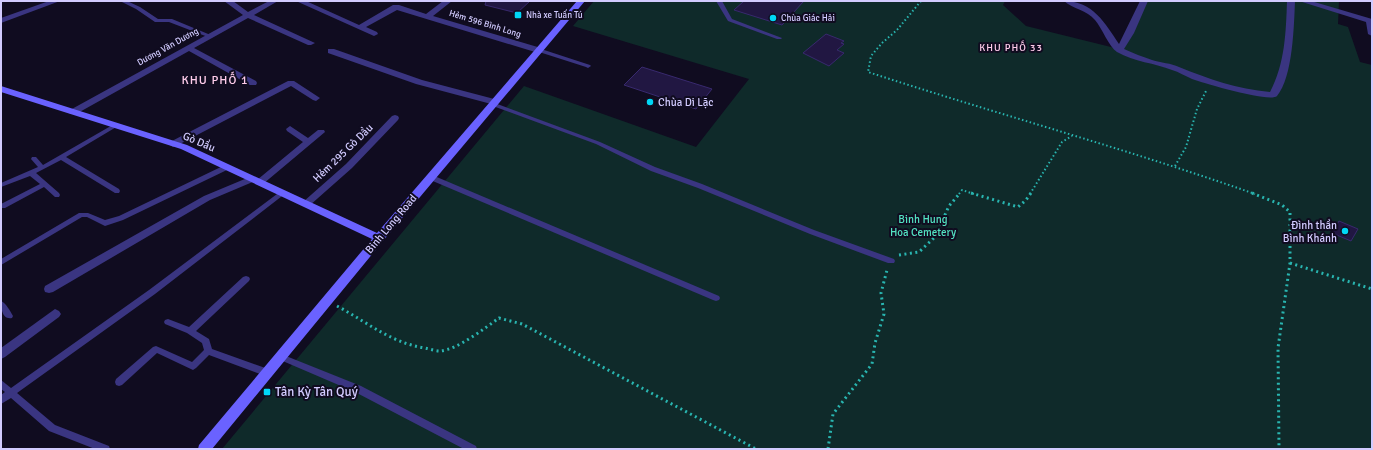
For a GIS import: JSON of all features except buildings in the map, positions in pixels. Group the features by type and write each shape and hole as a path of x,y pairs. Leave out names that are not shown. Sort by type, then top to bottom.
{"main road":[{"name":"Binh Long Road","path":"204,449 430,177 581,1"},
{"name":"Gò Dầu","path":"2,90 173,144 227,167 379,238"}],"street":[{"path":"1,21 56,1"},
{"path":"228,1 247,15 310,43"},
{"name":"Dương Văn Dương","path":"73,112 274,1"},
{"path":"300,1 374,34"},
{"path":"426,17 448,1"},
{"path":"1068,1 1084,8 1098,18 1119,50 1150,62 1175,68 1194,77 1210,82 1251,93 1273,95 1279,85 1287,51 1292,1"},
{"path":"1119,50 1128,40 1136,16 1144,1"},
{"path":"1303,1 1370,22 1372,34"},
{"name":"Hẻm 596 Bình Long","path":"361,27 396,7 538,50"},
{"path":"188,48 253,83"},
{"path":"331,51 419,82 494,103"},
{"path":"173,144 291,83 316,98"},
{"name":"Hẻm 295 Gò Dầu","path":"306,204 349,166 395,118"},
{"path":"290,129 308,142"},
{"path":"49,289 195,205 256,181 321,132"},
{"path":"1,354 55,314"}],"lane":[{"path":"123,1 138,8 157,21 170,20 210,36"},
{"path":"719,1 730,20 778,38"},
{"path":"538,50 588,66"},
{"path":"494,103 598,143 653,169 700,186 812,232 891,261"},
{"path":"1,185 42,168 116,125"},
{"path":"61,157 117,191"},
{"path":"34,158 42,168"},
{"path":"1,262 81,215 88,215 105,223 121,218 227,167"},
{"path":"31,173 56,195"},
{"path":"430,177 716,298"},
{"path":"3,206 43,185"},
{"path":"1,400 152,292 283,193"},
{"path":"190,331 246,279"},
{"path":"1,304 9,316"},
{"path":"168,322 190,331 206,341 208,351"},
{"path":"119,382 156,349 193,366 208,351"},
{"path":"208,351 268,373"},
{"path":"281,357 358,389 473,449"},
{"path":"1,384 52,428 106,449"}],"path":[{"path":"921,1 896,30 870,56 868,72 1072,136 1175,166 1282,204 1290,212 1290,263 1278,348 1279,449"},
{"path":"1175,166 1186,147 1197,109 1210,82"},
{"path":"828,449 833,414 872,364 875,343 884,314 881,293 891,261 901,254 919,252 934,237 949,206 962,190 1018,207 1026,200 1062,142 1072,136"},
{"path":"1290,263 1372,289"},
{"path":"327,301 356,316 380,332 409,346 441,351 464,342 499,318 522,324 756,449"}],"green space":[{"name":"Binh Hung Hoa Cemetery","path":"594,1 1005,1 1003,5 1026,26 1119,49 1141,1 1339,1 1338,24 1348,27 1360,62 1372,65 1372,449 222,449 524,86 696,147 749,79 573,26"}],"place":[{"name":"Nhà xe Tuấn Tú","path":"518,15"},
{"name":"Chùa Giác Hải","path":"773,18"},
{"name":"Chùa Di Lặc","path":"650,102"},
{"name":"Đình thần Bình Khánh","path":"1345,231"},
{"name":"Tân Kỳ Tân Quý","path":"267,392"}],"district":[{"name":"KHU PHỐ 33","path":"1011,48"},
{"name":"KHU PHỐ 1","path":"215,80"}]}
